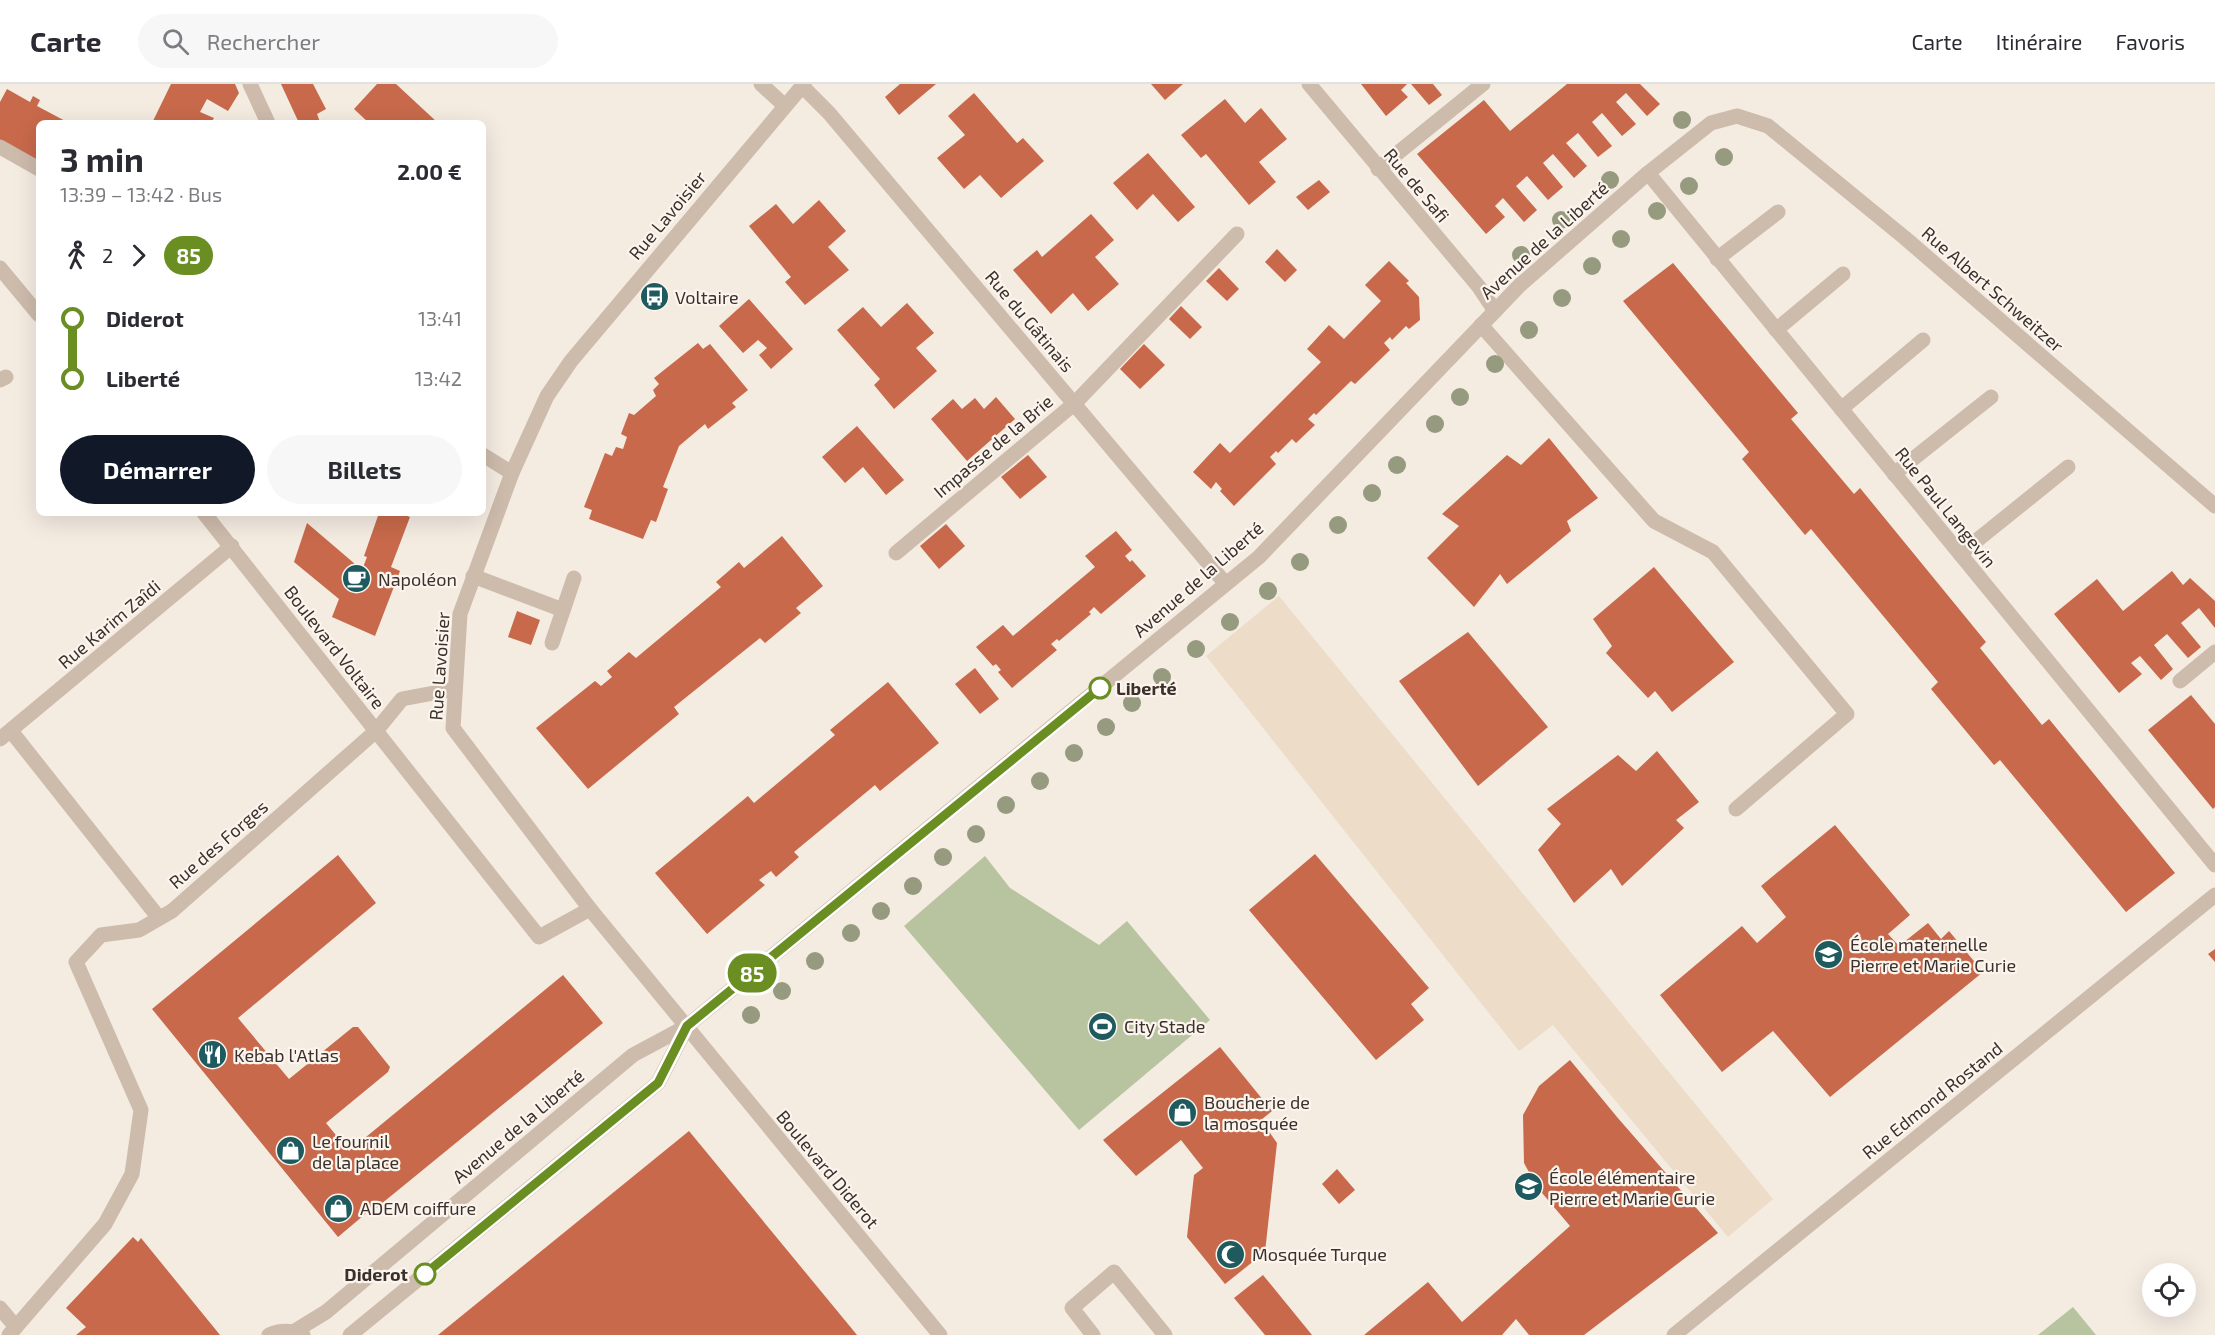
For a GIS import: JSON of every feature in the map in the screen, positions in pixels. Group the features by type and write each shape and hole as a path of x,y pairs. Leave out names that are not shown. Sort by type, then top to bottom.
{"street":[{"path":"250,84 267,120"},
{"path":"761,84 785,106"},
{"name":"Rue de Safi","path":"1309,84 1479,287 1495,311"},
{"path":"1378,169 1483,84"},
{"name":"Rue Lavoisier","path":"687,1026 590,909 453,728 460,614 512,473 547,396 570,361 803,85"},
{"name":"Rue du Gâtinais","path":"803,85 1075,403 1225,584"},
{"name":"Avenue de la Liberté","path":"299,1333 633,1055 687,1026 1258,557 1520,286 1648,173 1711,123 1737,116"},
{"name":"Rue Albert Schweitzer","path":"1737,116 1768,126 1914,246 2215,506"},
{"path":"0,147 36,166"},
{"name":"Rue Paul Langevin","path":"1648,173 2215,865"},
{"path":"1717,259 1778,212"},
{"name":"Impasse de la Brie","path":"896,553 1075,403 1237,234"},
{"path":"0,268 36,311"},
{"path":"1776,330 1843,274"},
{"path":"1481,325 1654,521 1713,552 1847,714 1736,809"},
{"path":"1841,409 1923,340"},
{"path":"1894,474 1990,397"},
{"path":"486,457 512,473"},
{"path":"1960,554 2068,467"},
{"name":"Boulevard Voltaire","path":"207,516 376,731 402,699 455,689"},
{"name":"Rue Karim Zaîdi","path":"159,918 5,735 232,546"},
{"path":"473,576 563,610"},
{"path":"552,643 574,578"},
{"path":"2180,681 2215,652"},
{"path":"376,731 539,937 590,909"},
{"name":"Rue des Forges","path":"13,1331 105,1224 132,1174 141,1110 76,962 101,935 139,930 171,911 376,731"},
{"name":"Rue Edmond Rostand","path":"1674,1335 2215,895"},
{"name":"Avenue de la Liberté","path":"350,1335 658,1083 687,1026"},
{"name":"Boulevard Diderot","path":"687,1026 940,1335"},
{"path":"1093,1335 1072,1308 1114,1272 1165,1335"},
{"path":"0,1308 13,1331"},
{"path":"269,1335 283,1331 299,1333"}],"green space":[{"path":"985,856 1010,888 1099,945 1127,921 1210,1020 1079,1130 904,926"},
{"path":"2073,1307 2096,1335 2038,1335"}],"shaded area":[{"path":"1279,596 1773,1199 1728,1237 1553,1025 1519,1051 1206,656"}],"building":[{"path":"171,84 235,84 239,93 228,111 207,99 200,112 214,118 213,120 153,120"},
{"path":"281,84 313,84 326,109 317,114 319,120 298,120"},
{"path":"377,84 396,84 435,120 366,120 354,109"},
{"path":"900,84 936,84 899,115 885,97"},
{"path":"1151,84 1183,84 1165,100"},
{"path":"1361,84 1407,84 1401,90 1408,97 1386,116"},
{"path":"1411,84 1433,84 1442,95 1429,105"},
{"path":"1567,84 1640,84 1660,104 1647,116 1626,93 1616,102 1636,124 1622,136 1602,113 1592,122 1612,146 1598,157 1578,133 1566,143 1587,166 1574,178 1553,154 1543,163 1563,187 1548,200 1527,176 1516,186 1537,210 1524,222 1503,198 1495,206 1505,217 1486,234 1417,154 1484,100 1510,131"},
{"path":"7,89 30,102 33,96 40,100 37,106 63,120 36,120 36,160 0,142 0,102"},
{"path":"974,93 1017,143 1023,138 1044,161 1001,198 980,175 964,189 937,158 965,135 948,116"},
{"path":"1225,99 1245,123 1261,108 1287,139 1259,162 1276,182 1249,205 1206,154 1201,158 1181,135"},
{"path":"1148,153 1195,207 1178,222 1153,194 1137,210 1113,183"},
{"path":"1319,180 1330,192 1308,210 1296,197"},
{"path":"819,200 846,231 828,247 849,270 805,305 785,282 791,277 749,226 776,204 793,224"},
{"path":"1091,214 1114,240 1095,257 1119,284 1088,311 1073,293 1051,314 1013,270 1037,250 1042,257"},
{"path":"1277,249 1297,270 1285,282 1265,262"},
{"path":"1389,261 1409,281 1406,283 1419,297 1420,320 1409,329 1406,326 1392,340 1390,337 1384,343 1390,350 1355,384 1351,381 1316,415 1314,413 1308,419 1315,425 1296,443 1292,439 1278,453 1276,451 1270,457 1276,464 1234,506 1220,491 1222,489 1216,482 1211,489 1193,472 1220,443 1230,453 1321,362 1307,349 1329,325 1344,339 1381,301 1365,285"},
{"path":"1673,263 1798,413 1791,419 1854,494 1860,488 1986,642 1980,648 2042,725 2049,719 2175,873 2126,912 2000,760 1994,765 1931,689 1938,682 1811,529 1805,535 1742,459 1749,452 1623,301"},
{"path":"1219,268 1239,289 1227,301 1206,281"},
{"path":"749,299 793,349 771,369 759,355 767,348 758,340 743,353 719,326"},
{"path":"907,303 934,333 916,348 937,371 894,409 874,385 880,379 837,330 863,307 881,327"},
{"path":"1181,306 1202,327 1190,339 1169,319"},
{"path":"698,343 703,349 710,344 748,390 732,403 736,407 708,429 705,424 679,446 663,487 668,489 656,522 651,520 643,539 589,519 592,510 584,507 605,453 612,456 616,447 623,449 627,437 621,434 629,413 634,415 656,396 653,390 659,384 654,378"},
{"path":"1144,344 1165,365 1140,389 1120,369"},
{"path":"996,397 1015,419 967,461 931,419 953,399 962,409 975,398 984,409"},
{"path":"857,426 904,480 886,495 863,467 845,483 822,457"},
{"path":"1549,438 1598,498 1567,521 1571,531 1507,584 1500,574 1474,607 1427,558 1459,526 1442,514 1507,455 1521,465"},
{"path":"1028,455 1047,477 1020,499 1001,477"},
{"name":"Napoléon","path":"378,516 410,517 391,567 400,571 375,636 332,617 339,599 294,562 307,523 362,570 367,557 364,556"},
{"path":"946,524 965,546 939,569 920,546"},
{"path":"1116,531 1132,550 1125,556 1130,562 1132,560 1146,576 1101,614 1094,607 1089,612 1091,614 1059,641 1057,639 1051,644 1057,650 1012,688 998,672 1001,670 996,664 993,666 976,647 1003,625 1013,636 1095,567 1085,556"},
{"path":"782,536 823,586 796,608 801,613 765,643 760,638 674,707 679,714 588,789 536,728 595,681 601,686 612,677 607,671 629,652 636,658 721,587 716,582 739,562 744,568"},
{"path":"1654,567 1734,662 1672,712 1655,691 1648,698 1606,653 1612,646 1593,619"},
{"path":"2172,571 2183,585 2190,578 2215,601 2215,628 2199,608 2181,623 2201,647 2188,658 2167,634 2154,645 2173,669 2161,680 2140,656 2131,663 2142,674 2119,693 2054,614 2097,579 2123,611"},
{"path":"517,611 540,620 531,645 508,637"},
{"path":"1468,632 1548,727 1478,786 1399,681"},
{"path":"975,668 999,699 980,714 955,684"},
{"path":"888,682 939,743 880,791 875,785 794,852 799,857 776,877 771,871 759,880 765,885 707,934 655,873 748,796 754,803 835,735 830,730"},
{"path":"2191,695 2215,724 2215,807 2213,809 2148,730"},
{"path":"1657,751 1699,802 1676,820 1684,828 1622,886 1611,869 1574,903 1538,850 1561,824 1547,809 1618,755 1636,771"},
{"path":"1835,825 1910,915 1888,934 1899,946 1928,923 1941,939 1949,931 1983,972 1830,1097 1773,1031 1722,1072 1660,995 1742,926 1757,943 1786,917 1761,886"},
{"path":"1315,854 1429,988 1411,1004 1424,1020 1376,1060 1249,910"},
{"path":"338,855 376,903 238,1018 289,1079 353,1027 358,1027 390,1067 388,1072 326,1123 349,1151 563,975 603,1023 338,1237 152,1009"},
{"path":"2215,949 2215,962 2208,954"},
{"path":"1220,1047 1272,1111 1261,1120 1277,1143 1265,1252 1225,1284 1187,1237 1194,1175 1203,1168 1181,1140 1136,1176 1103,1140"},
{"path":"1570,1060 1718,1233 1584,1335 1529,1335 1516,1319 1502,1335 1364,1335 1428,1282 1462,1322 1570,1226 1537,1187 1524,1163 1523,1115 1539,1086"},
{"path":"689,1131 857,1335 438,1335"},
{"path":"1337,1169 1355,1190 1339,1204 1322,1184"},
{"path":"133,1237 138,1242 141,1238 220,1335 76,1335 86,1327 66,1308"},
{"path":"1263,1275 1312,1335 1265,1335 1234,1298"}],"bus line":[{"name":"85","path":"425,1274 658,1083 687,1026 1100,688"}],"place":[{"name":"Voltaire","path":"654,297"},
{"name":"Napoléon","path":"357,579"},
{"name":"Liberté","path":"1100,688"},
{"name":"École maternelle Pierre et Marie Curie","path":"1829,954"},
{"name":"City Stade","path":"1103,1026"},
{"name":"Kebab l'Atlas","path":"213,1055"},
{"name":"Boucherie de la mosquée","path":"1183,1112"},
{"name":"Le fournil de la place","path":"291,1151"},
{"name":"École élémentaire Pierre et Marie Curie","path":"1528,1187"},
{"name":"ADEM coiffure","path":"339,1208"},
{"name":"Mosquée Turque","path":"1231,1254"},
{"name":"Diderot","path":"425,1274"}]}
